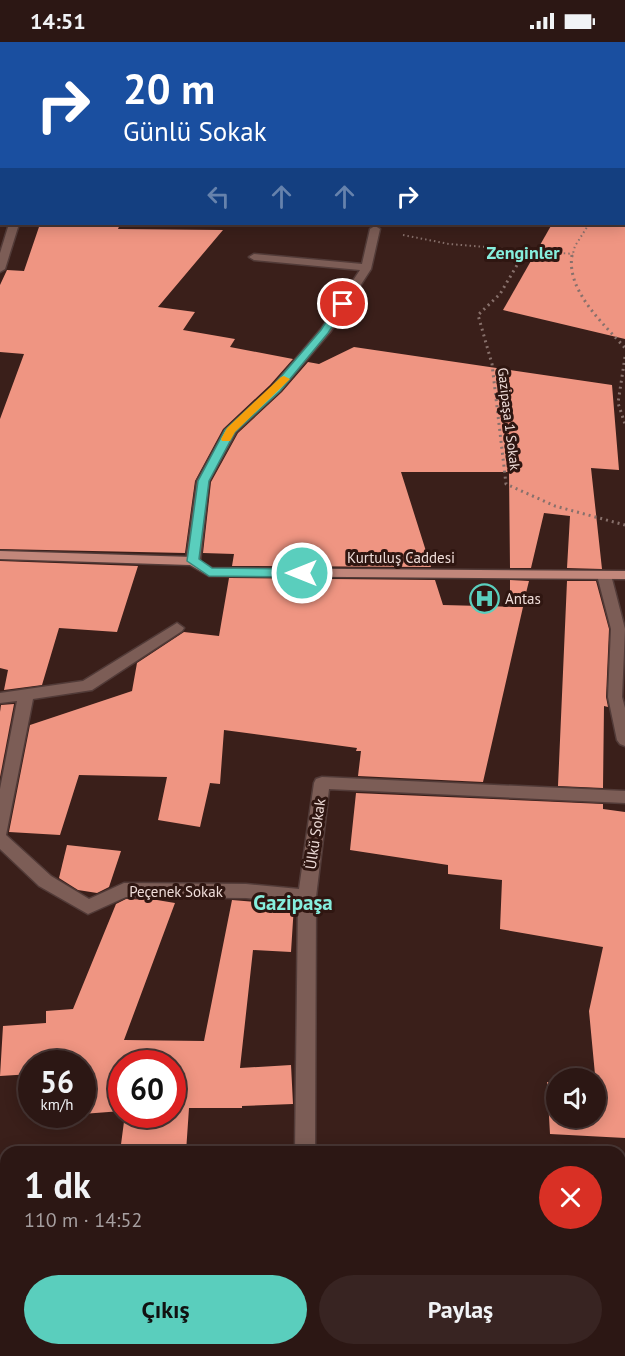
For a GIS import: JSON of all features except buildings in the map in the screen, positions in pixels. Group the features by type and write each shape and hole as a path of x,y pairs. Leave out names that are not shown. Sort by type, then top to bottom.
{"main road":[{"name":"Kurtuluş Caddesi","path":"0,555 193,561 209,572 625,575"}],"street":[{"path":"0,269 14,225"},
{"path":"193,561 203,481 231,430 276,389 325,331 366,269 375,229"},
{"path":"254,257 365,267"},
{"path":"604,575 618,629 615,697 625,740"},
{"path":"0,698 87,686 177,628"},
{"path":"0,831 26,694"},
{"name":"Ülkü Sokak","path":"305,1146 307,897 322,783 625,797"},
{"name":"Peçenek Sokak","path":"0,840 45,881 88,907 124,890 246,891 307,897"}],"path":[{"path":"589,225 570,263 576,284 625,348"},
{"path":"375,229 449,244 573,254"},
{"name":"Gazipaşa 1 Sokak","path":"526,250 508,282 490,307 478,315 492,364 506,484 555,506 625,525"},
{"path":"625,357 618,403 625,423"}],"slow traffic":[{"path":"226,439 231,430 284,379"}],"place":[{"name":"Antas","path":"484,598"}],"district":[{"name":"Zenginler","path":"523,252"},
{"name":"Gazipaşa","path":"293,902"}],"route":[{"path":"302,573 209,572 193,561 203,481 231,430 276,389 325,331 343,304"}]}
